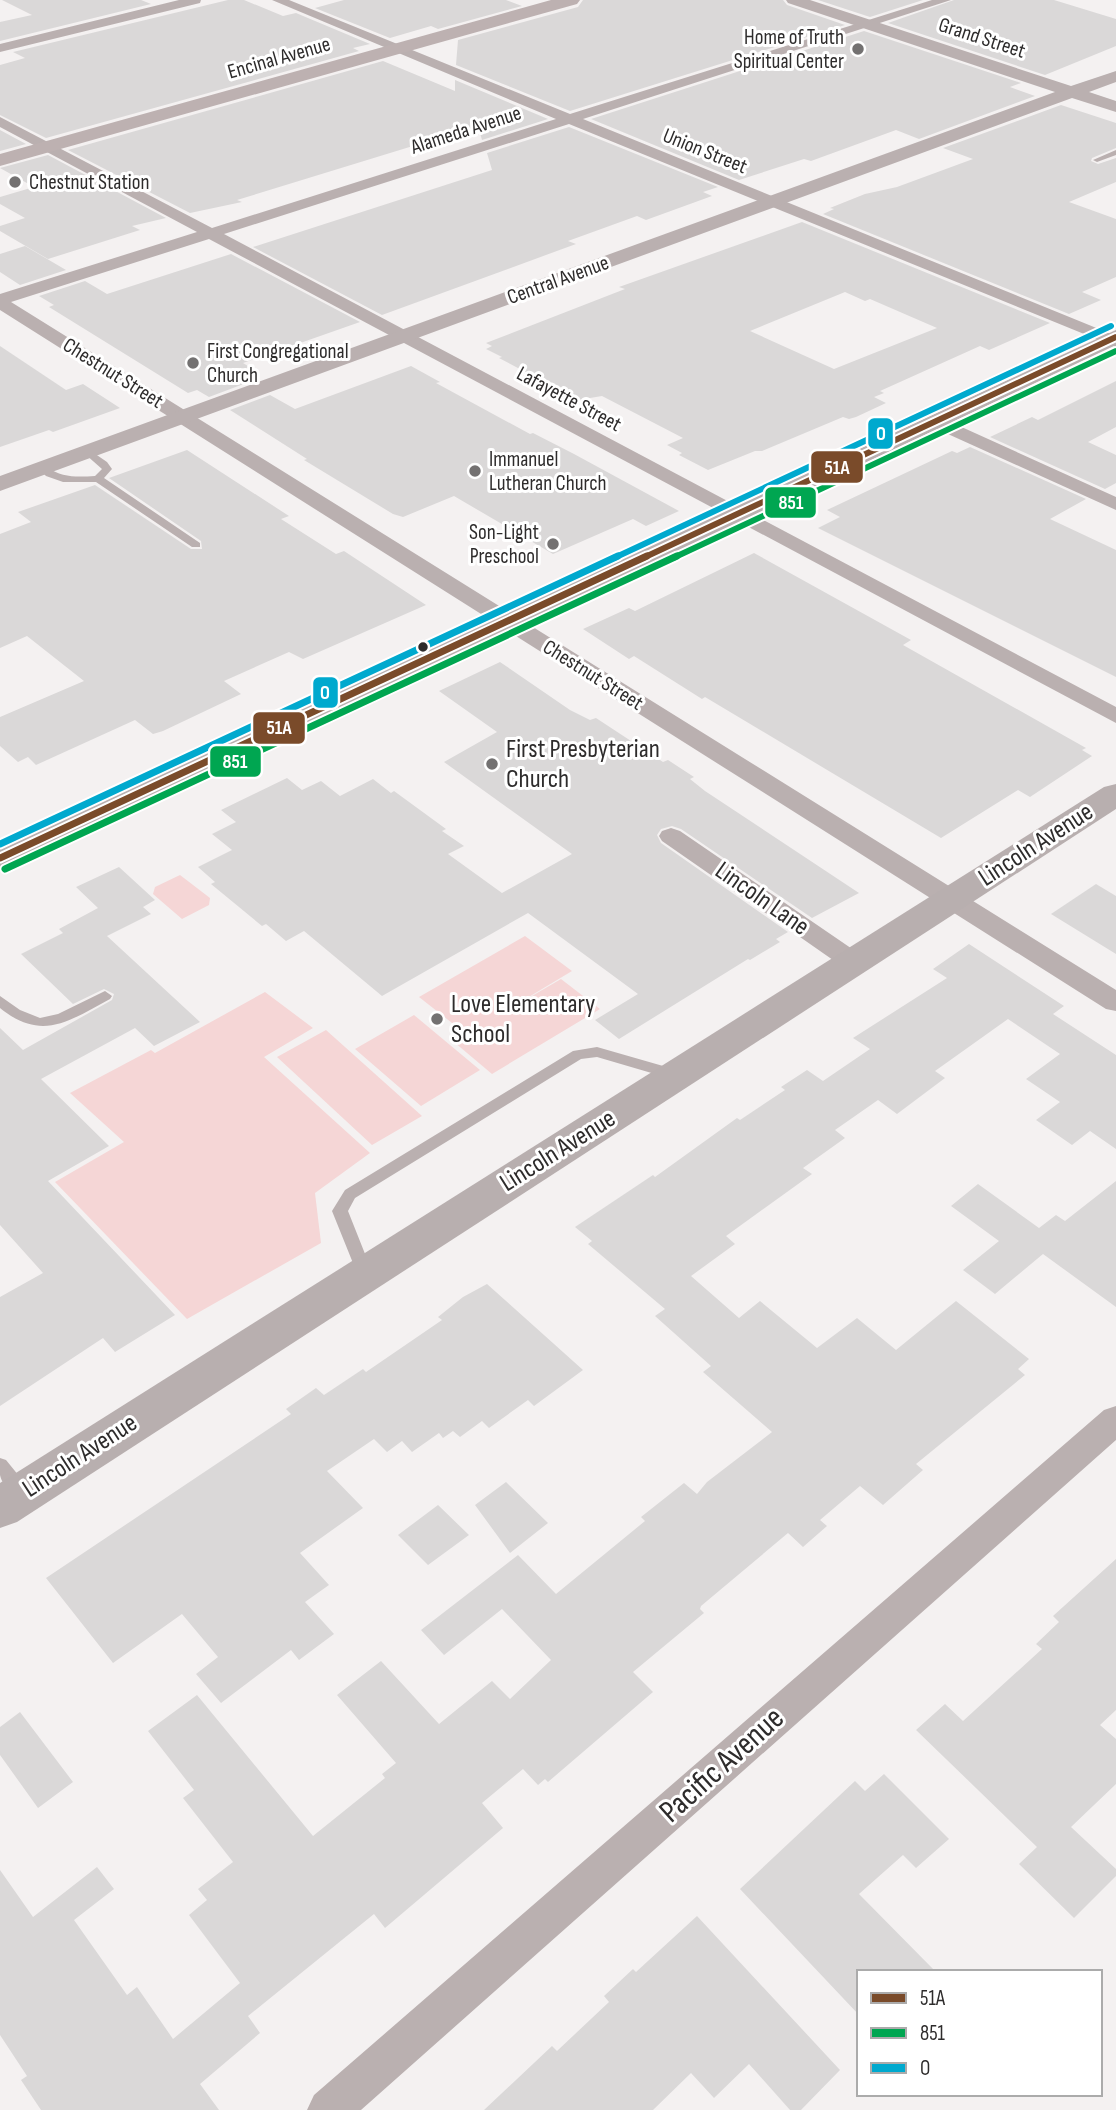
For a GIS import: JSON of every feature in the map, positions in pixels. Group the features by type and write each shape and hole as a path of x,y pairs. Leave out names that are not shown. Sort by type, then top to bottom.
{"main road":[{"name":"Encinal Avenue","path":"0,160 571,0"},
{"name":"Lincoln Avenue","path":"8,1489 365,1274 1116,794"}],"street":[{"path":"0,48 195,0"},
{"name":"Union Street","path":"278,0 1114,340"},
{"name":"Grand Street","path":"794,0 1116,107"},
{"name":"Alameda Avenue","path":"0,301 945,0"},
{"name":"Central Avenue","path":"0,484 1116,76"},
{"name":"Lafayette Street","path":"0,121 1116,716"},
{"name":"Chestnut Street","path":"0,301 1116,1002"},
{"path":"0,858 1114,340"},
{"path":"935,421 1116,504"},
{"name":"Lincoln Lane","path":"671,836 852,961"},
{"name":"Pacific Avenue","path":"329,2110 1116,1420"}],"lane":[{"path":"1097,160 1116,152"},
{"path":"88,452 107,469 99,479"},
{"path":"44,468 52,476 62,479 99,479 196,545"},
{"path":"0,1001 18,1018 36,1025 51,1023 105,996"},
{"path":"365,1274 340,1211 350,1194 578,1054 597,1052 676,1075"}],"shaded area":[{"path":"180,875 210,898 209,905 182,919 153,894 155,887"},
{"path":"525,936 572,971 489,1021 561,979 600,1009 492,1074 454,1042 466,1034 419,997"},
{"path":"265,992 313,1028 264,1057 370,1153 315,1193 321,1243 187,1319 55,1182 124,1142 70,1093 151,1050 155,1053"},
{"path":"414,1015 480,1070 421,1106 355,1049"},
{"path":"326,1030 422,1116 372,1145 277,1057"}],"building":[{"path":"2,0 141,0 151,4 0,41 0,22 32,15"},
{"path":"228,0 244,0 283,16 296,13 370,44 353,48 359,51 46,138 0,115 0,65 25,58 13,52"},
{"path":"344,0 506,0 522,6 438,29 431,26 390,38 315,8"},
{"path":"583,0 783,0 787,5 845,25 570,111 456,65 458,40 578,7"},
{"path":"818,0 923,0 870,17"},
{"path":"954,0 1054,0 1116,19 1116,46 1045,75 888,23"},
{"path":"864,31 1021,83 1010,87 1035,96 919,139 896,130 811,161 804,159 739,180 591,119"},
{"path":"383,61 455,91 455,80 548,119 482,140 478,126 237,200 242,202 190,213 68,150"},
{"path":"1061,105 1116,123 1116,148 1092,158 1091,161 1098,164 1116,158 1116,182 1069,202 1116,219 1116,277 1082,292 1101,300 1069,314 823,214 834,209 830,208 865,194 897,187 973,159 943,148"},
{"path":"569,127 718,187 703,192 712,196 646,220 637,216 568,241 576,244 382,315 253,247 492,170 487,153"},
{"path":"0,130 26,144 0,151"},
{"path":"48,155 166,218 132,226 140,230 48,259 0,231 0,226 25,218 0,204 0,197 34,187 0,168"},
{"path":"802,222 1050,323 989,350 980,346 880,391 884,393 874,397 886,403 856,417 843,417 708,470 679,455 682,453 667,445 683,438 602,396 578,400 486,349 492,346 486,343 625,289 619,287","holes":["845,292 865,301 870,299 937,328 834,369 750,331"]},
{"path":"25,246 66,270 20,285 0,272 0,254"},
{"path":"231,254 360,322 243,363 253,369 236,375 249,382 209,397 197,390 188,393 49,307 54,305 39,296 85,281 107,294"},
{"path":"0,346 66,390 83,384 120,408 53,432 49,430 0,447"},
{"path":"411,366 440,382 436,383 530,434 533,433 574,454 679,511 646,526 633,519 553,554 454,496 403,517 393,514 304,460 307,459 230,410 270,395 295,409"},
{"path":"1116,381 1116,427 1088,442 1116,455 1116,483 1105,489 990,437 1032,417 1038,420"},
{"path":"970,447 1086,499 1050,519 1116,550 1116,677 818,528 840,517 827,510 952,451 957,453"},
{"path":"187,450 289,516 281,519 336,554 344,551 426,605 303,659 289,652 224,681 241,694 163,731 153,734 135,720 36,765 28,757 18,762 0,746 0,717 84,681 27,636 0,648 0,534 31,522 18,512 95,485 191,549 202,549 201,541 109,478"},
{"path":"754,553 911,640 903,645 1086,748 1082,750 1092,756 1030,797 1018,790 941,838 705,697 702,699 634,656 629,659 583,629 629,608 635,611"},
{"path":"500,662 570,710 590,720 596,718 663,762 668,760 694,777 690,779 705,791 859,893 812,918 681,829 672,826 661,829 657,835 661,843 788,932 776,939 780,942 619,1039 595,1020 638,994 528,913 382,996 304,931 286,941 266,924 262,926 211,884 215,882 198,867 232,850 212,834 236,822 221,810 287,778 302,790 321,781 340,796 373,779 446,829 442,831 464,846 448,854 502,893 572,854 444,762 497,732 439,691"},
{"path":"119,867 155,900 143,907 151,914 107,936 200,1022 154,1046 135,1028 41,1079 109,1146 48,1181 175,1315 115,1352 103,1338 0,1406 0,1297 43,1273 0,1225 0,1028 23,1050 112,1000 114,994 104,989 73,1004 21,954 63,933 59,929 98,908 76,887"},
{"path":"1096,884 1116,896 1116,954 1051,914"},
{"path":"969,944 1064,1006 1053,1014 1116,1055 1116,1149 1090,1131 1072,1145 1036,1120 1060,1102 1026,1079 1060,1054 1008,1019 935,1071 945,1078 897,1114 878,1100 835,1130 845,1138 803,1168 812,1174 726,1236 735,1244 691,1276 739,1318 760,1301 817,1348 857,1318 896,1350 956,1301 1029,1359 1018,1369 1025,1375 916,1464 923,1470 883,1505 860,1486 820,1520 827,1526 803,1547 788,1533 701,1606 700,1609 704,1613 633,1672 653,1692 548,1782 545,1779 538,1785 523,1769 482,1803 503,1828 385,1928 374,1914 248,2016 260,2033 200,2084 219,2110 41,2110 21,2080 27,2076 0,2035 0,1870 33,1917 97,1867 114,1889 74,1920 127,1995 137,1987 173,2039 240,1983 189,1915 207,1900 198,1889 233,1862 183,1798 194,1790 148,1731 197,1695 313,1836 385,1778 382,1774 396,1763 337,1695 381,1661 439,1724 492,1681 510,1699 551,1660 502,1609 444,1655 421,1630 518,1555 556,1594 645,1521 641,1517 684,1483 697,1494 707,1482 772,1432 703,1372 711,1366 655,1316 665,1309 588,1244 592,1241 575,1227 653,1175 655,1177 737,1118 740,1120 785,1090 781,1087 807,1070 823,1081 870,1049 853,1038 947,978 933,969"},
{"path":"1116,1181 1116,1307 1043,1254 995,1294 963,1270 999,1241 951,1206 978,1184 1039,1228 1056,1215 1065,1221"},
{"path":"487,1284 583,1370 534,1406 528,1400 489,1428 482,1421 460,1437 453,1431 443,1438 439,1433 412,1452 402,1441 387,1452 374,1439 327,1471 363,1508 300,1553 329,1585 305,1602 334,1634 299,1660 291,1650 221,1703 196,1674 218,1657 182,1614 113,1663 46,1578 291,1414 286,1409 316,1388 324,1395 363,1369 366,1372 442,1320 438,1317 463,1297"},
{"path":"506,1482 548,1523 510,1553 475,1505"},
{"path":"438,1505 469,1535 428,1565 398,1535"},
{"path":"1116,1559 1116,1710 1100,1725 1116,1739 1116,1784 1071,1827 1116,1869 1116,1876 1074,1918 1019,1864 1037,1847 916,1730 945,1704 963,1721 1042,1649 1036,1644 1059,1622 1053,1616"},
{"path":"20,1712 73,1782 38,1808 0,1755 0,1727"},
{"path":"884,1774 949,1839 916,1868 903,1855 859,1894 934,1970 857,1970 857,2013 740,1889 855,1781 865,1791"},
{"path":"697,1916 840,2070 801,2110 790,2110 749,2064 714,2098 691,2073 653,2110 484,2110 552,2046 557,2051 609,2002 604,1996 633,1969 636,1972"}],"transit line":[{"name":"O","path":"0,844 1111,326"},
{"name":"51A","path":"0,858 1116,337"},
{"name":"851","path":"5,869 1116,351"}],"place":[{"name":"Home of Truth Spiritual Center","path":"858,49"},
{"name":"Chestnut Station","path":"15,182"},
{"name":"First Congregational Church","path":"193,363"},
{"name":"Immanuel Lutheran Church","path":"475,471"},
{"name":"Son-Light Preschool","path":"553,544"},
{"name":"First Presbyterian Church","path":"492,764"},
{"name":"Love Elementary School","path":"437,1019"}]}
